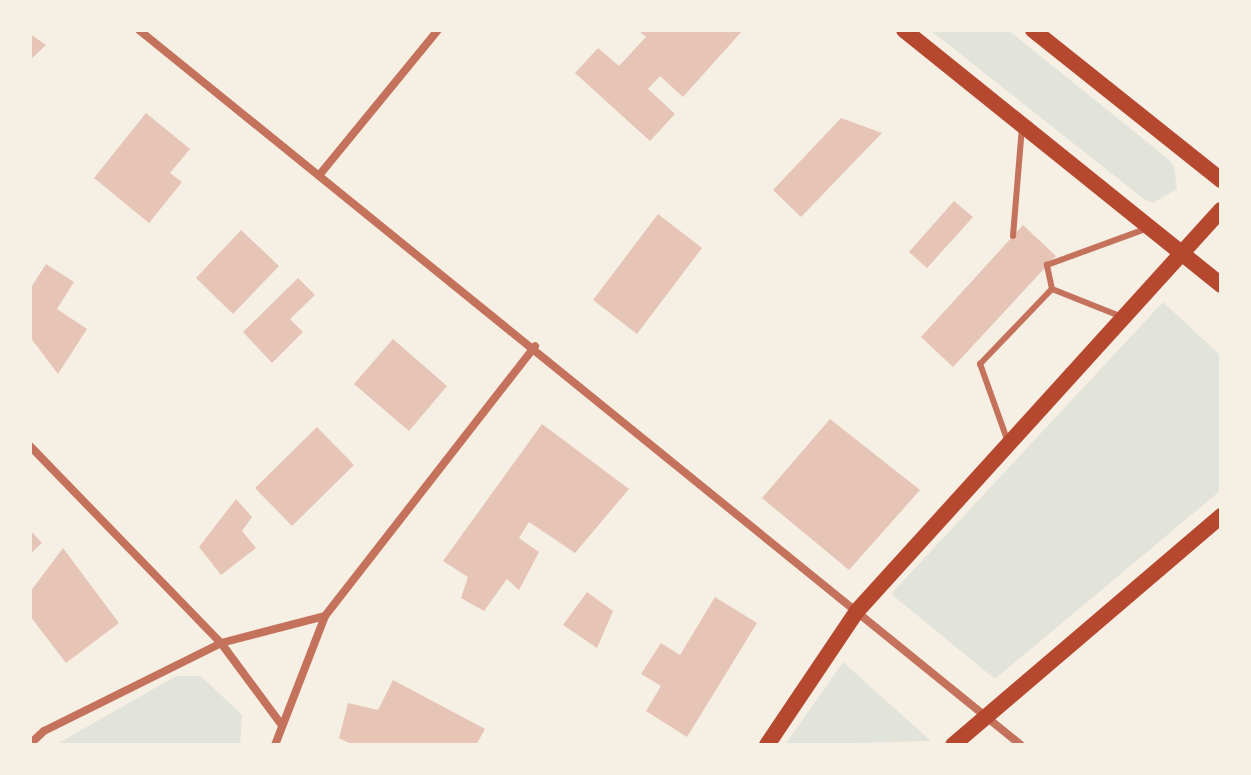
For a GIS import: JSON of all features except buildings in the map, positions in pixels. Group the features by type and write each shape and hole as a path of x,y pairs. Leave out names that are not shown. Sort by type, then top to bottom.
{"main road":[{"path":"904,30 1184,251 1221,285"},
{"path":"1033,30 1221,180"},
{"path":"767,745 857,611 1221,210"},
{"path":"953,745 1221,516"}],"street":[{"path":"139,30 535,346 1021,745"},
{"path":"321,173 438,30"},
{"path":"275,745 325,616 535,346"},
{"path":"30,446 221,643 281,724"},
{"path":"30,744 44,731 221,643 325,616"}],"lane":[{"path":"1013,236 1023,124"},
{"path":"1052,289 1047,265 1150,227"},
{"path":"1052,289 1124,317"},
{"path":"1009,444 980,364 1052,289"}],"shaded area":[{"path":"930,30 1008,30 1167,158 1174,167 1177,189 1153,203 1145,200"},
{"path":"1163,302 1221,356 1221,490 995,679 891,594"},
{"path":"843,662 931,741 785,745"},
{"path":"176,676 201,676 242,715 240,745 55,745"}]}
